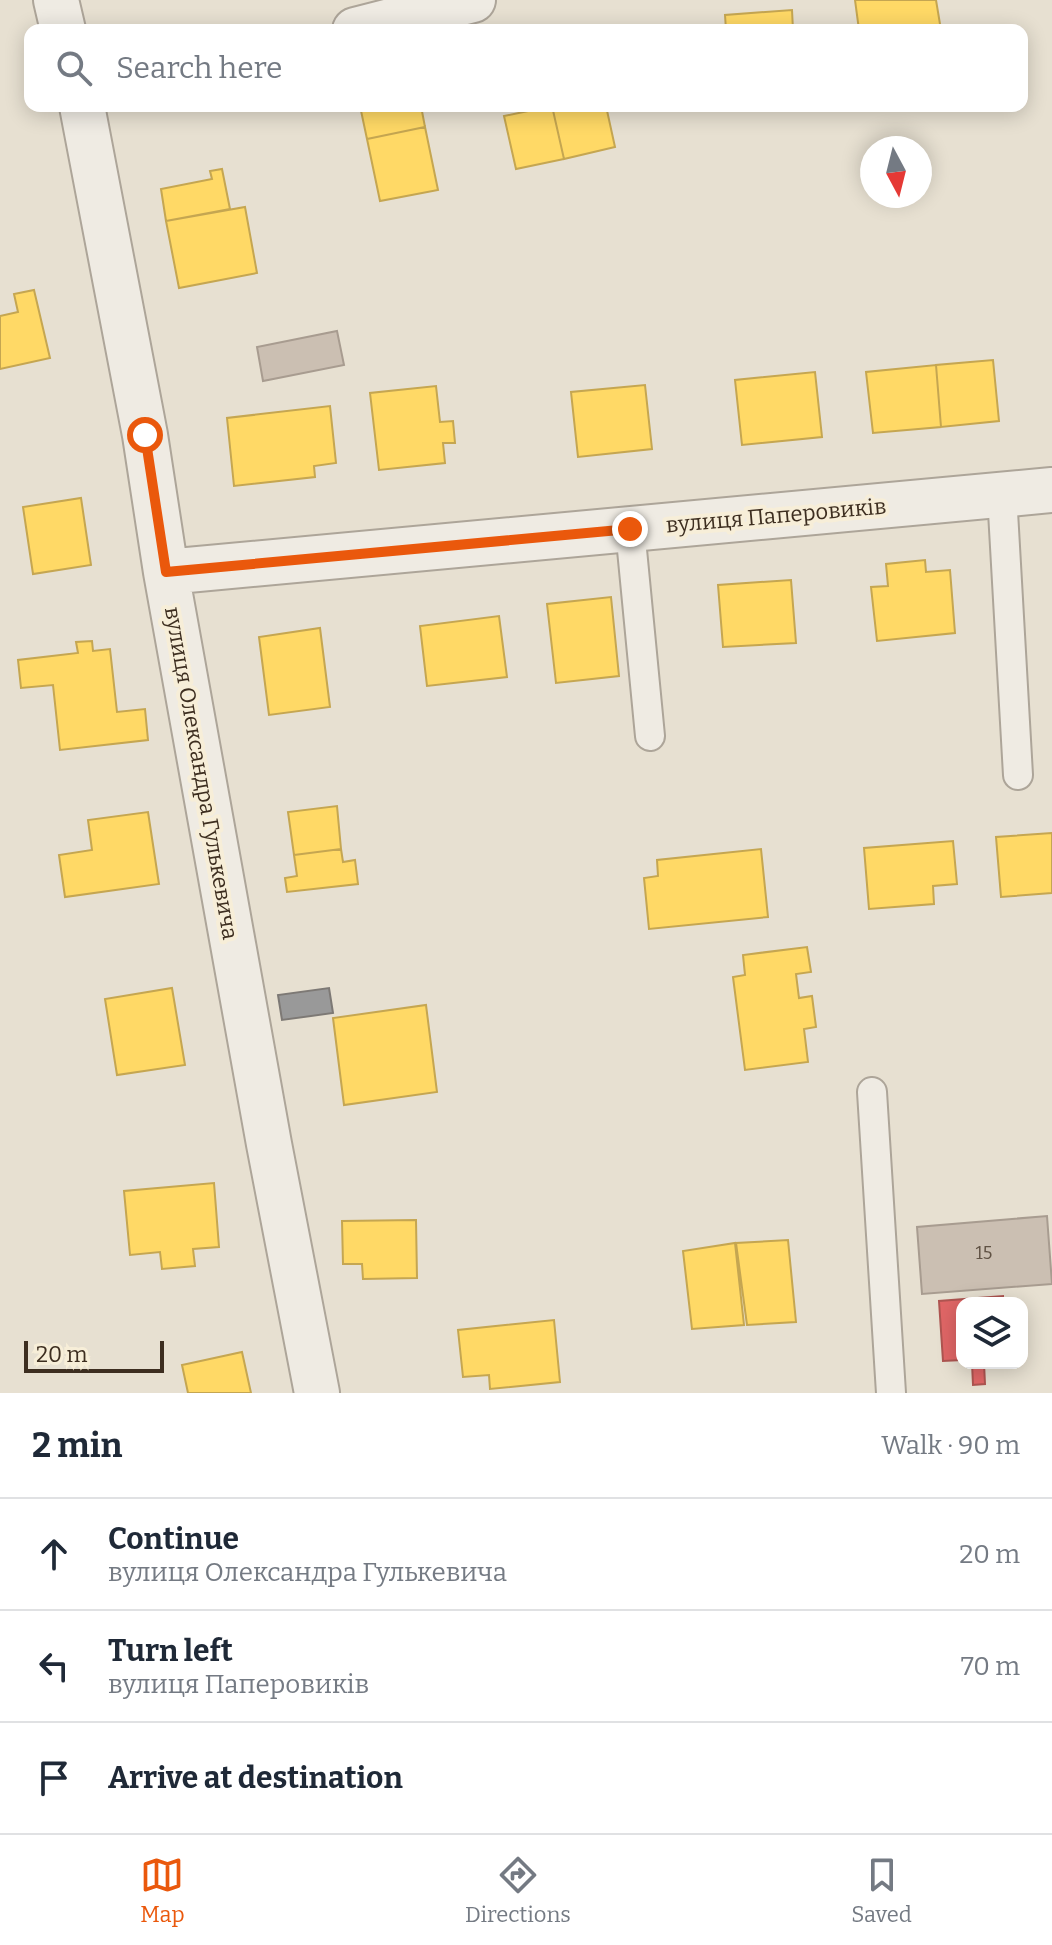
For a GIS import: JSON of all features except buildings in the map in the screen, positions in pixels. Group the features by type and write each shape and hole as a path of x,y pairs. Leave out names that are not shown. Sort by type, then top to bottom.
{"street":[{"path":"56,0 62,24"},
{"path":"379,24 473,0"},
{"name":"вулиця Олександра Гулькевича","path":"83,112 145,435 166,572 317,1393"},
{"name":"вулиця Паперовиків","path":"166,572 1052,490"}],"lane":[{"path":"1002,494 1018,775"},
{"path":"630,529 650,736"},
{"path":"872,1092 891,1393"}],"route":[{"path":"145,435 166,572 630,529"}]}
